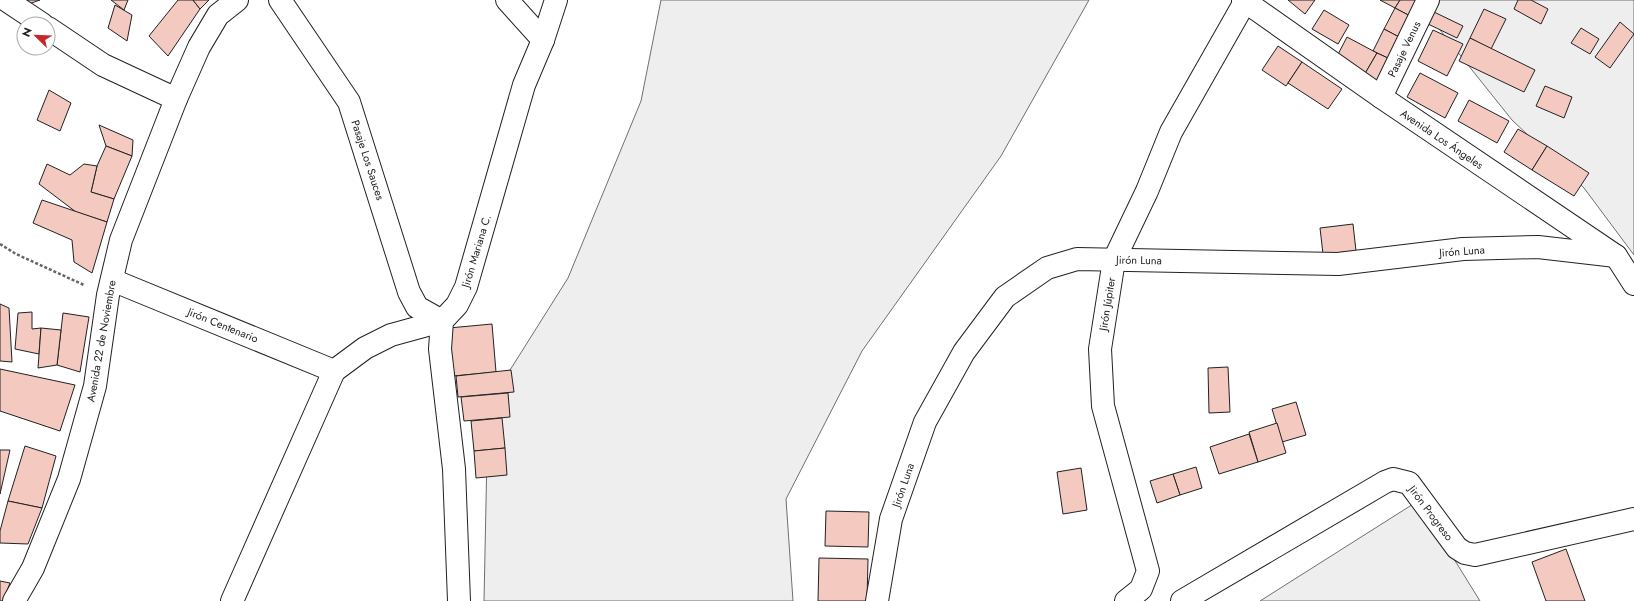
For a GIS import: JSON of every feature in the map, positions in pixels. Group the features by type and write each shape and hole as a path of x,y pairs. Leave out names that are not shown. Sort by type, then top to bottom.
{"street":[{"path":"6,0 30,16"},
{"name":"Avenida 22 de Noviembre","path":"14,601 33,568 69,479 95,386 110,288 121,240 176,100 199,47 218,14 237,0"},
{"name":"Pasaje Los Sauces","path":"280,0 349,102 409,292 417,307 442,321"},
{"path":"507,0 542,40"},
{"name":"Jirón Mariana C.","path":"442,321 457,305 466,287 524,85 556,0"},
{"name":"Pasaje Venus","path":"1381,97 1428,0"},
{"name":"Avenida Los Ángeles","path":"1245,1 1381,97 1616,256 1634,284"},
{"name":"Jirón Júpiter","path":"1126,601 1141,588 1148,571 1103,406 1100,349 1114,260 1147,191 1171,132 1245,1"},
{"path":"56,33 103,65 176,100"},
{"name":"Jirón Luna","path":"877,601 891,519 924,422 964,352 1005,297 1047,268 1077,259 1338,264 1462,249 1538,247 1616,256"},
{"name":"Jirón Centenario","path":"110,288 334,370"},
{"path":"232,601 334,370 364,348 391,335 442,321 440,349 454,469 459,601"},
{"name":"Jirón Progreso","path":"1182,601 1385,482 1393,479 1409,483 1458,548 1475,555 1634,519"}],"path":[{"path":"0,244 16,254 110,288"}],"shaded area":[{"path":"661,0 1089,0 1001,156 862,351 786,499 793,601 484,601 488,405 568,278 641,101"},
{"path":"1416,0 1634,0 1634,255 1584,188 1512,120"},
{"path":"1418,501 1480,601 1260,601"}],"building":[{"path":"15,0 40,0 23,6"},
{"path":"111,0 128,0 124,10"},
{"path":"178,0 193,0 200,9 168,56 149,36"},
{"path":"193,0 209,0 200,9"},
{"path":"1288,0 1315,0 1305,14"},
{"path":"1380,0 1400,0 1395,8"},
{"path":"1400,0 1421,0 1412,17 1395,8"},
{"path":"1518,0 1531,0 1548,9 1541,24 1514,9"},
{"path":"115,5 132,15 127,41 108,28"},
{"path":"1395,8 1412,17 1401,38 1384,29"},
{"path":"1484,9 1506,19 1491,49 1470,38"},
{"path":"1324,10 1349,25 1338,44 1312,29"},
{"path":"1434,12 1463,26 1457,38 1428,24"},
{"path":"1620,22 1634,34 1610,68 1595,57"},
{"path":"1581,28 1599,39 1590,54 1571,43"},
{"path":"1384,29 1401,38 1390,59 1373,51"},
{"path":"1433,30 1463,44 1447,76 1418,61"},
{"path":"1347,37 1377,53 1363,77 1334,62"},
{"path":"1470,38 1535,70 1524,92 1459,61"},
{"path":"1278,46 1302,62 1286,86 1262,70"},
{"path":"1377,53 1390,59 1376,84 1363,77"},
{"path":"1302,62 1342,89 1328,109 1288,83"},
{"path":"1420,73 1458,93 1445,118 1407,97"},
{"path":"1545,86 1572,97 1564,118 1536,106"},
{"path":"49,90 71,103 60,131 37,120"},
{"path":"1469,100 1509,121 1497,143 1458,121"},
{"path":"99,125 133,140 132,156 106,146"},
{"path":"1518,129 1547,146 1532,170 1504,152"},
{"path":"106,146 132,156 114,199 91,192 97,166"},
{"path":"1547,146 1589,173 1574,196 1532,170"},
{"path":"47,164 70,175 84,164 97,166 91,192 114,199 107,222 76,212 39,184"},
{"path":"42,200 107,222 92,273 74,262 72,240 33,223"},
{"path":"1353,224 1356,251 1323,254 1320,228"},
{"path":"0,304 9,308 12,362 0,361"},
{"path":"32,312 32,329 41,328 39,354 15,349 18,313"},
{"path":"63,313 89,317 80,372 57,365"},
{"path":"492,324 496,372 453,376 449,328"},
{"path":"41,328 61,330 57,365 38,368"},
{"path":"1228,367 1230,412 1209,413 1208,368"},
{"path":"0,369 75,385 60,431 0,411"},
{"path":"511,370 514,392 458,397 456,376"},
{"path":"508,393 510,417 464,421 461,397"},
{"path":"1296,402 1306,435 1282,442 1272,409"},
{"path":"502,418 505,448 474,451 471,421"},
{"path":"1277,423 1286,453 1258,462 1249,432"},
{"path":"1249,434 1258,462 1219,474 1210,447"},
{"path":"25,446 56,456 42,508 8,501"},
{"path":"505,448 507,475 476,478 474,451"},
{"path":"0,450 10,450 0,494"},
{"path":"1196,467 1202,488 1180,495 1173,474"},
{"path":"1081,468 1087,510 1063,514 1057,472"},
{"path":"1173,474 1180,495 1157,503 1150,481"},
{"path":"8,501 42,508 28,544 0,543 0,531"},
{"path":"826,511 869,512 868,547 825,546"},
{"path":"1566,549 1585,601 1546,601 1532,562"},
{"path":"819,558 868,559 867,601 818,601"},
{"path":"0,581 10,583 3,601 0,601"}]}
